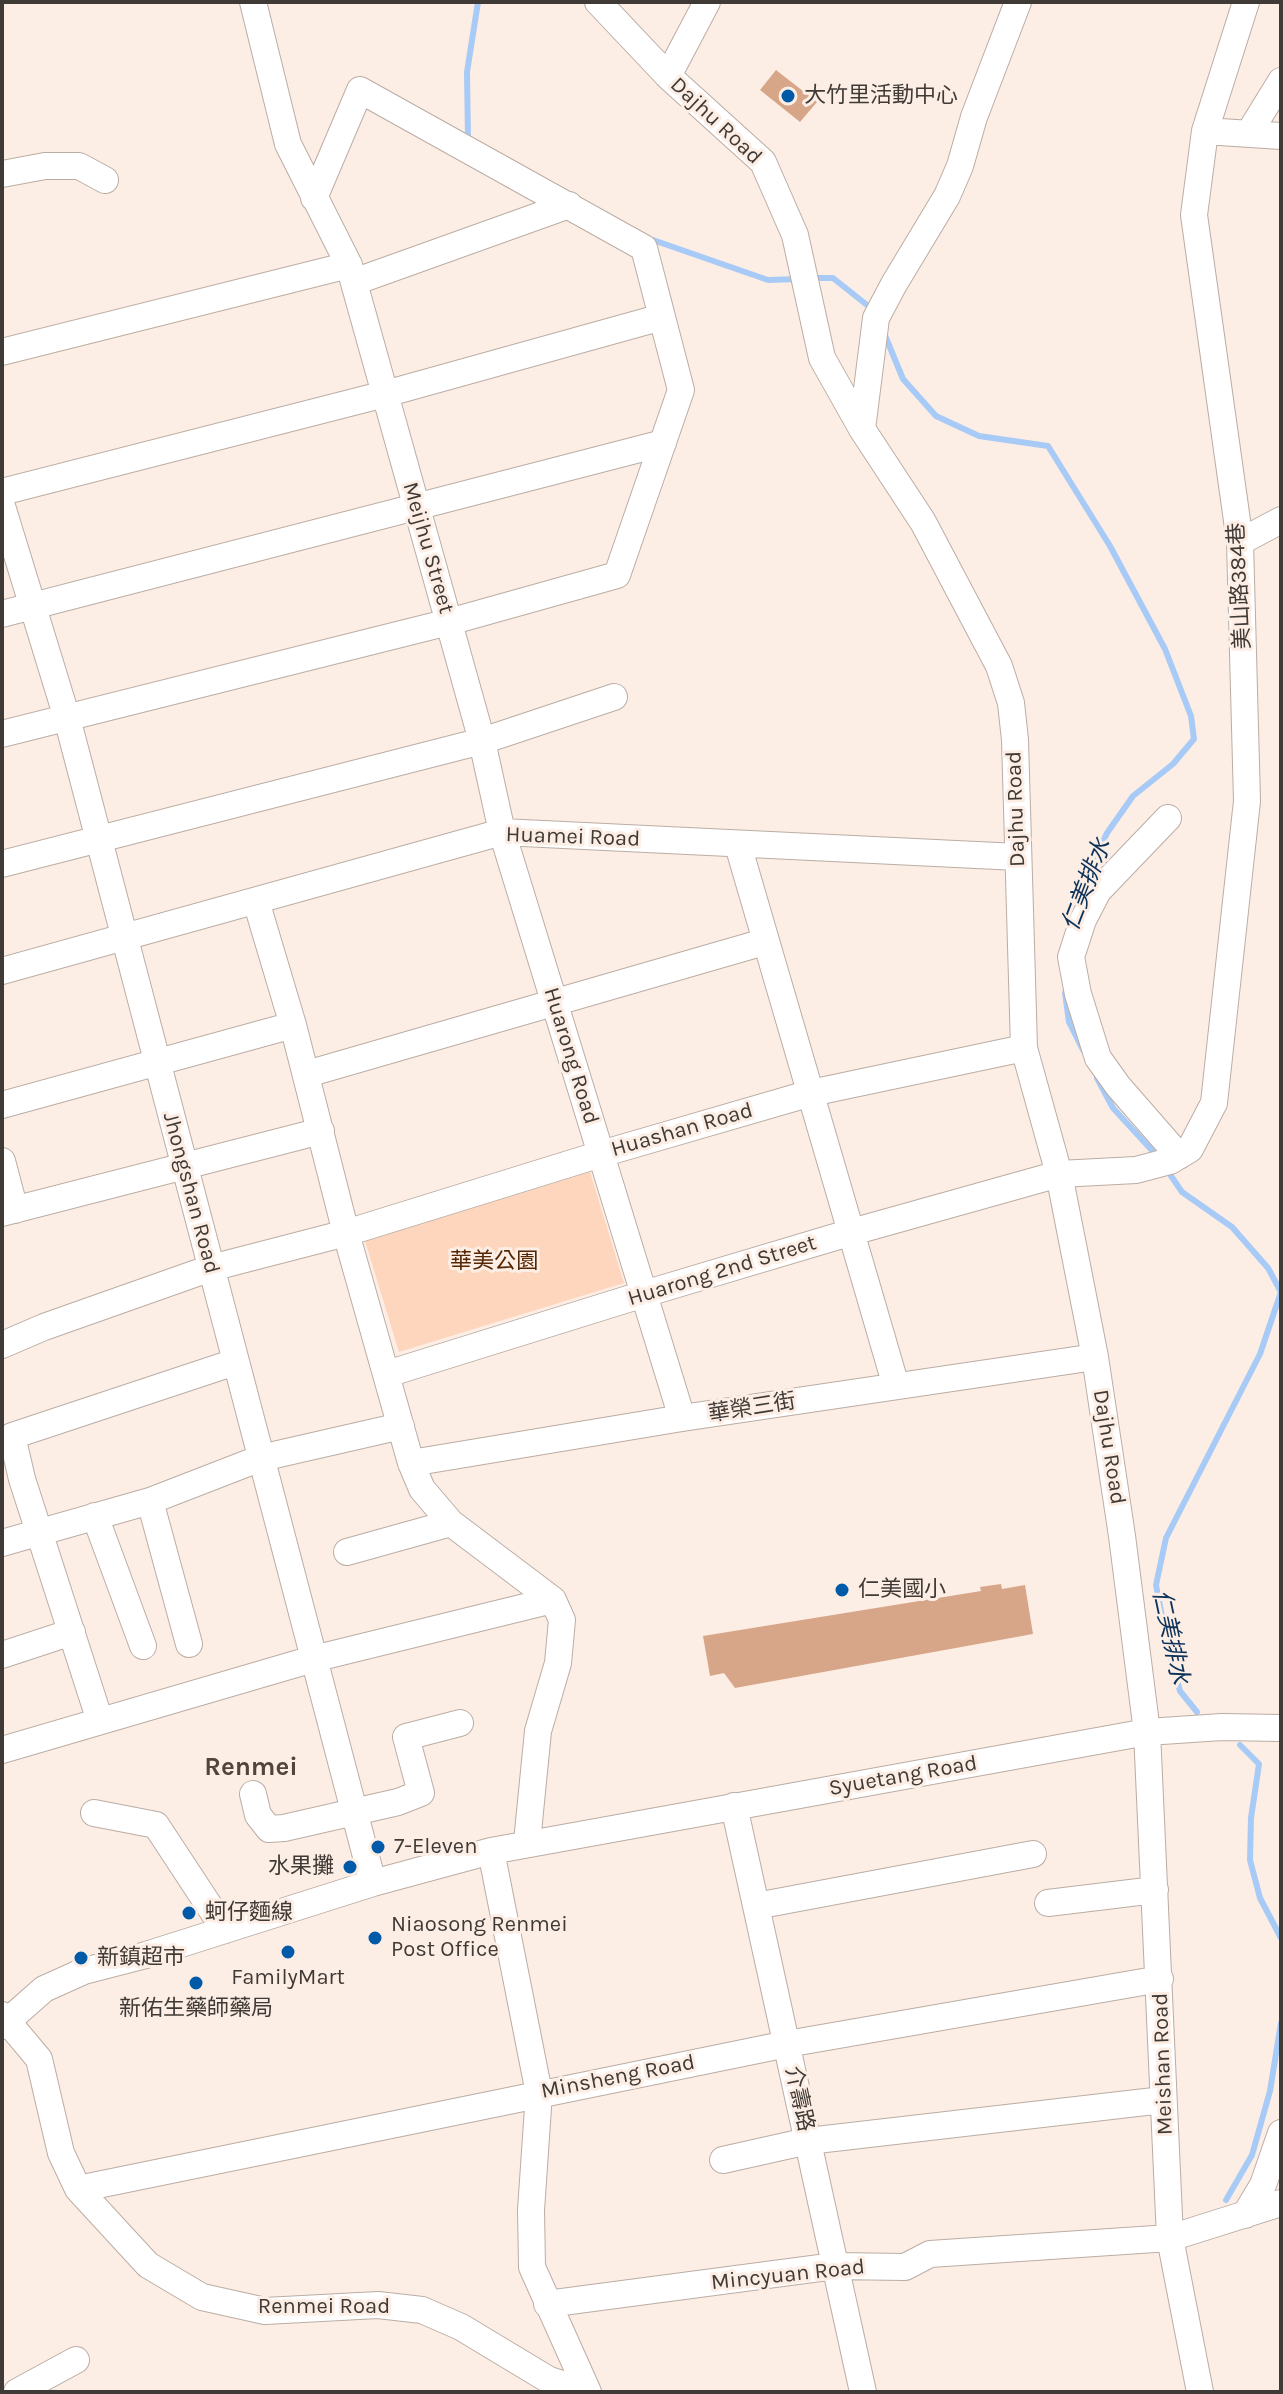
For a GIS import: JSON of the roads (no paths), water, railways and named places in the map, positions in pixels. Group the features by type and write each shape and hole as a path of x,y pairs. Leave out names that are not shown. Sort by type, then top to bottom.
{"street":[{"name":"Meijhu Street","path":"253,2 288,144 352,273 482,741 502,832"},
{"name":"Dajhu Road","path":"598,2 668,76 763,162 795,235 822,358 862,429 923,522 999,666 1011,703 1015,740 1024,1048 1059,1174 1095,1357 1147,1732"},
{"path":"668,76 707,2"},
{"path":"862,429 876,318 951,186 1018,2"},
{"name":"美山路384巷","path":"1174,1158 1190,1149 1214,1103 1247,801 1240,542 1194,215 1205,131 1246,2"},
{"path":"1249,133 1281,81"},
{"path":"2,734 449,622 617,575 681,390 644,248 360,90 314,198"},
{"path":"1205,131 1281,136"},
{"path":"2,174 45,166 79,166 105,180"},
{"path":"2,352 352,273 569,205"},
{"path":"2,492 385,394 662,317"},
{"path":"2,614 663,443"},
{"name":"Jhongshan Road","path":"2,506 67,718 373,1883"},
{"path":"1240,542 1281,520"},
{"path":"2,864 482,741 614,697"},
{"path":"1168,818 1098,891 1083,920 1071,957 1078,994 1098,1058 1174,1158"},
{"name":"Huamei Road","path":"2,971 502,832 1018,857"},
{"name":"Huarong Road","path":"502,832 682,1418"},
{"path":"738,845 896,1386"},
{"path":"256,901 307,1074 346,1233 411,1463 422,1489 451,1523 553,1600 562,1620 558,1663 538,1731 527,1842"},
{"path":"307,1074 764,942"},
{"path":"2,1105 293,1025"},
{"name":"Huashan Road","path":"2,1345 211,1268 346,1233 601,1154 811,1093 1024,1048"},
{"path":"2,1161 9,1212 321,1131"},
{"name":"Huarong 2nd Street","path":"387,1374 852,1232 1059,1174 1136,1170 1174,1158"},
{"name":"華榮三街","path":"411,1463 682,1418 1095,1357"},
{"path":"100,1721 22,1479 12,1436 235,1362"},
{"path":"2,1543 150,1501 261,1458 401,1426"},
{"path":"150,1501 189,1644"},
{"path":"95,1516 143,1646"},
{"path":"347,1552 451,1523"},
{"path":"2,1750 313,1659 553,1600"},
{"path":"2,1655 72,1632"},
{"path":"253,1794 258,1815 269,1829 398,1802 421,1793 406,1737 460,1723"},
{"name":"Syuetang Road","path":"4,2020 44,1989 84,1971 373,1883 527,1842 1147,1732 1222,1727 1281,1728"},
{"name":"Meishan Road","path":"1147,1732 1170,2238 1200,2392"},
{"name":"介壽路","path":"734,1806 863,2392"},
{"path":"94,1813 156,1825 225,1930"},
{"path":"491,1851 539,2093 531,2210 532,2267 588,2392"},
{"path":"756,1906 1033,1854"},
{"path":"1048,1903 1155,1890"},
{"name":"Minsheng Road","path":"78,2189 787,2044 1160,1979"},
{"name":"Renmei Road","path":"4,2020 39,2059 61,2153 78,2189 148,2265 202,2297 265,2311 378,2305 422,2310 461,2327 544,2386 588,2392"},
{"path":"723,2160 808,2141 1163,2100"},
{"path":"1245,2215 1263,2185 1281,2133"},
{"name":"Mincyuan Road","path":"547,2304 835,2266 905,2267 930,2254 1170,2238 1281,2203"},
{"path":"17,2392 76,2360"}],"waterway":[{"name":"仁美排水","path":"468,140 467,72 478,2"},
{"name":"仁美排水","path":"653,240 768,280 799,279"},
{"name":"仁美排水","path":"810,278 833,278 872,309"},
{"name":"仁美排水","path":"884,333 903,379 936,416 979,436 1048,446 1110,546 1165,649 1191,716 1194,739 1173,764 1133,796 1107,833 1084,882 1076,908"},
{"name":"仁美排水","path":"1065,993 1069,1022 1083,1050"},
{"name":"仁美排水","path":"1097,1078 1113,1108 1158,1157"},
{"name":"仁美排水","path":"1167,1170 1182,1192 1232,1227 1268,1268 1281,1292 1260,1354 1166,1538 1156,1585 1180,1691 1197,1712"},
{"name":"仁美排水","path":"1240,1745 1259,1764 1251,1818 1250,1860 1260,1898 1281,1938"},
{"name":"仁美排水","path":"1226,2200 1252,2155 1270,2091 1281,2023"}],"place":[{"name":"大竹里活動中心","path":"788,96"},
{"name":"仁美國小","path":"842,1590"},
{"name":"7-Eleven","path":"378,1847"},
{"name":"水果攤","path":"350,1867"},
{"name":"蚵仔麵線","path":"189,1913"},
{"name":"Niaosong Renmei Post Office","path":"375,1938"},
{"name":"FamilyMart","path":"288,1952"},
{"name":"新鎮超市","path":"81,1958"},
{"name":"新佑生藥師藥局","path":"196,1983"}],"district":[{"name":"Renmei","path":"251,1768"}],"park label":[{"name":"華美公園","path":"494,1262"}]}
